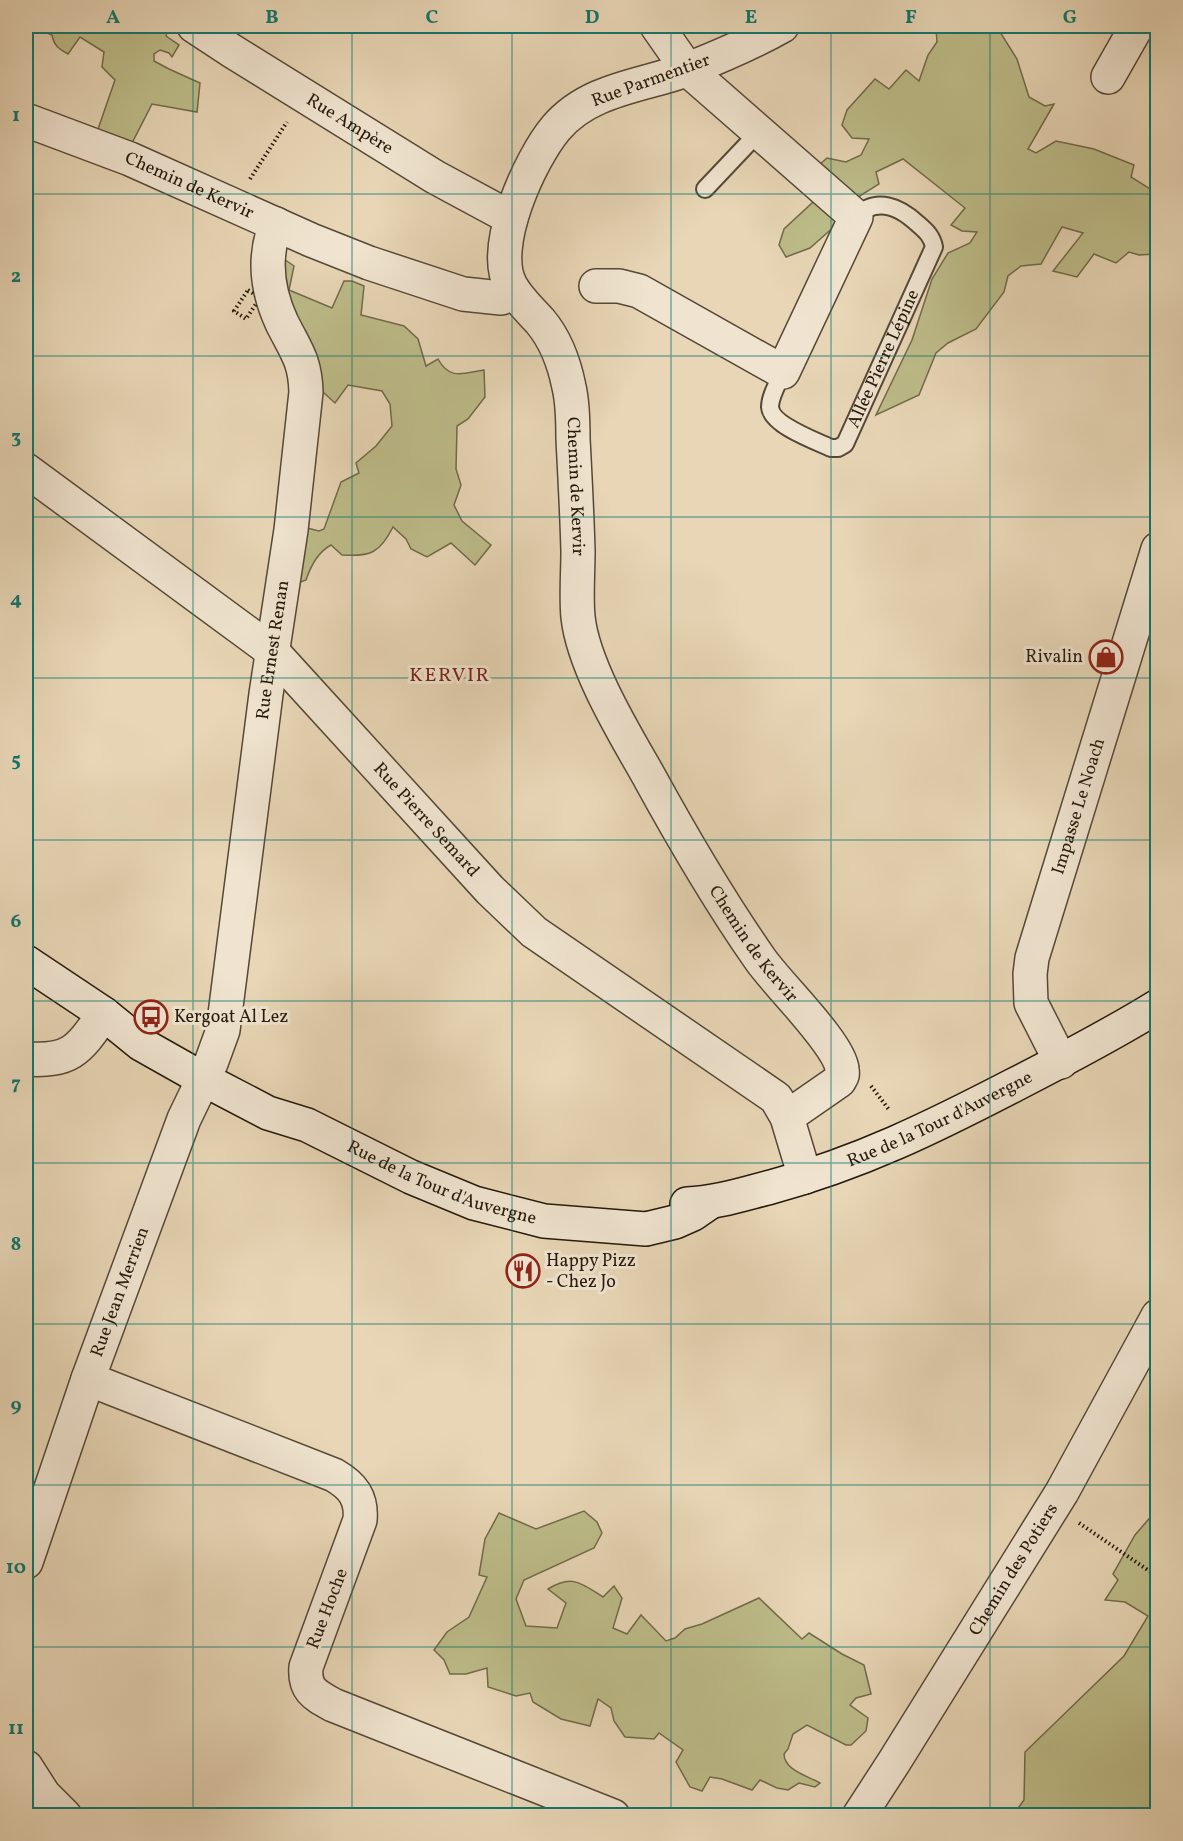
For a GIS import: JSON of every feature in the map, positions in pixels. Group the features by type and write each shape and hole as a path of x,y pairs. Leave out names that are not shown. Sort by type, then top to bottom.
{"street":[{"name":"Rue Ampère","path":"194,26 435,177 511,218"},
{"path":"657,26 687,69 856,217"},
{"name":"Rue Parmentier","path":"515,293 505,273 503,260 506,233 536,160 555,129 574,111 586,104 622,88 687,69 759,39 782,26"},
{"path":"1108,77 1137,26"},
{"name":"Chemin de Kervir","path":"26,120 130,159 340,252 445,289 482,297 501,298 515,293 540,321 556,343 570,390 577,506 578,617 584,642 604,694 713,890 762,963 837,1056 843,1073"},
{"name":"Allée Pierre Lépine","path":"783,372 856,217"},
{"name":"Rue Ernest Renan","path":"207,1071 223,1030 272,651 291,530 306,392 301,358 283,324 271,290 267,270 268,248 276,224"},
{"path":"596,286 619,286 639,291 783,372"},
{"name":"Rue Pierre Semard","path":"26,470 272,651 522,922 558,950 767,1091 788,1117 805,1177"},
{"name":"Impasse Le Noach","path":"1061,1062 1031,1003 1032,958 1158,549"},
{"name":"Rue de la Tour d'Auvergne","path":"26,962 104,1014 140,1028 207,1071 279,1101 308,1125 411,1176 474,1203 544,1221 646,1229 660,1227 693,1214 709,1203 805,1177 876,1152 1061,1062 1158,1006"},
{"path":"26,1059 36,1060 70,1054 79,1048 104,1014"},
{"name":"Rue Jean Merrien","path":"26,1562 35,1503 88,1379 184,1119 207,1071"},
{"path":"788,1117 838,1081 843,1073"},
{"name":"Chemin des Potiers","path":"859,1815 1053,1506 1158,1316"},
{"name":"Rue Hoche","path":"88,1379 334,1475 353,1489 359,1498 360,1520 306,1667 307,1686 320,1698 613,1815"},
{"path":"26,1771 44,1795 65,1815"}],"lane":[{"path":"705,189 759,132"},
{"name":"Allée Pierre Lépine","path":"783,372 771,400 770,411 774,416 781,424 831,448 838,448 845,444 934,246 933,238 910,216 888,206 865,208 856,217"}],"path":[{"path":"234,205 303,95"},
{"path":"843,1073 873,1087 898,1124 905,1139"},
{"path":"1053,1506 1158,1577"}],"shaded area":[{"path":"30,26 169,26 166,36 179,45 172,57 169,53 160,50 154,54 154,61 200,83 197,112 152,104 132,143 97,132 115,80 102,67 104,52 80,37 68,54 57,47 52,35"},
{"path":"940,26 999,26 1000,32 1017,59 1029,97 1045,106 1054,104 1028,149 1036,153 1056,141 1094,149 1134,165 1131,177 1150,189 1157,187 1158,251 1155,254 1139,255 1129,252 1116,263 1094,254 1077,277 1053,271 1083,233 1062,227 1041,264 1021,266 1008,276 1004,292 976,329 948,343 936,353 919,395 876,415 912,340 932,279 948,253 970,243 977,232 962,231 951,225 965,208 903,159 876,172 879,184 858,197 836,225 810,248 786,257 779,245 784,229 813,202 803,185 811,172 827,158 846,162 861,155 869,139 852,138 842,125 847,110 875,79 889,89 906,70 919,81 928,55 937,42 936,29"},
{"path":"281,257 294,266 289,290 332,308 344,281 352,281 364,286 361,315 404,326 418,339 426,366 438,359 447,370 453,373 464,374 484,370 485,397 468,419 457,426 456,469 461,485 454,505 462,521 491,545 475,565 451,543 427,557 411,549 406,539 393,527 379,548 367,554 342,555 331,545 316,559 306,580 295,584 303,527 319,531 324,529 341,482 359,473 356,463 376,446 392,426 390,404 382,391 348,385 335,403 313,383 275,290"},
{"path":"584,1511 597,1522 602,1533 594,1548 524,1580 516,1599 526,1626 557,1628 566,1603 548,1589 556,1584 570,1581 582,1584 603,1597 614,1586 622,1598 613,1628 627,1634 641,1615 666,1641 675,1638 685,1629 702,1624 759,1598 802,1639 809,1633 864,1665 871,1694 856,1698 850,1705 868,1718 866,1731 851,1745 846,1745 807,1725 793,1734 784,1754 785,1760 792,1768 820,1783 815,1787 799,1783 788,1790 777,1788 760,1780 752,1790 710,1777 702,1791 690,1787 676,1762 683,1750 659,1733 654,1739 625,1737 614,1721 611,1708 598,1699 590,1726 561,1719 533,1702 530,1693 516,1696 488,1687 487,1668 466,1674 450,1674 444,1660 434,1650 447,1632 469,1617 487,1577 479,1575 485,1539 499,1513 536,1529"},
{"path":"1157,1512 1157,1806 1129,1815 1013,1815 1024,1800 1025,1752 1124,1656 1148,1616 1125,1602 1105,1600 1118,1580 1113,1574 1135,1535"}],"place":[{"name":"Rivalin","path":"1106,657"},
{"name":"Kergoat Al Lez","path":"151,1017"},
{"name":"Happy Pizz - Chez Jo","path":"523,1271"}],"district":[{"name":"KERVIR","path":"450,676"}]}
